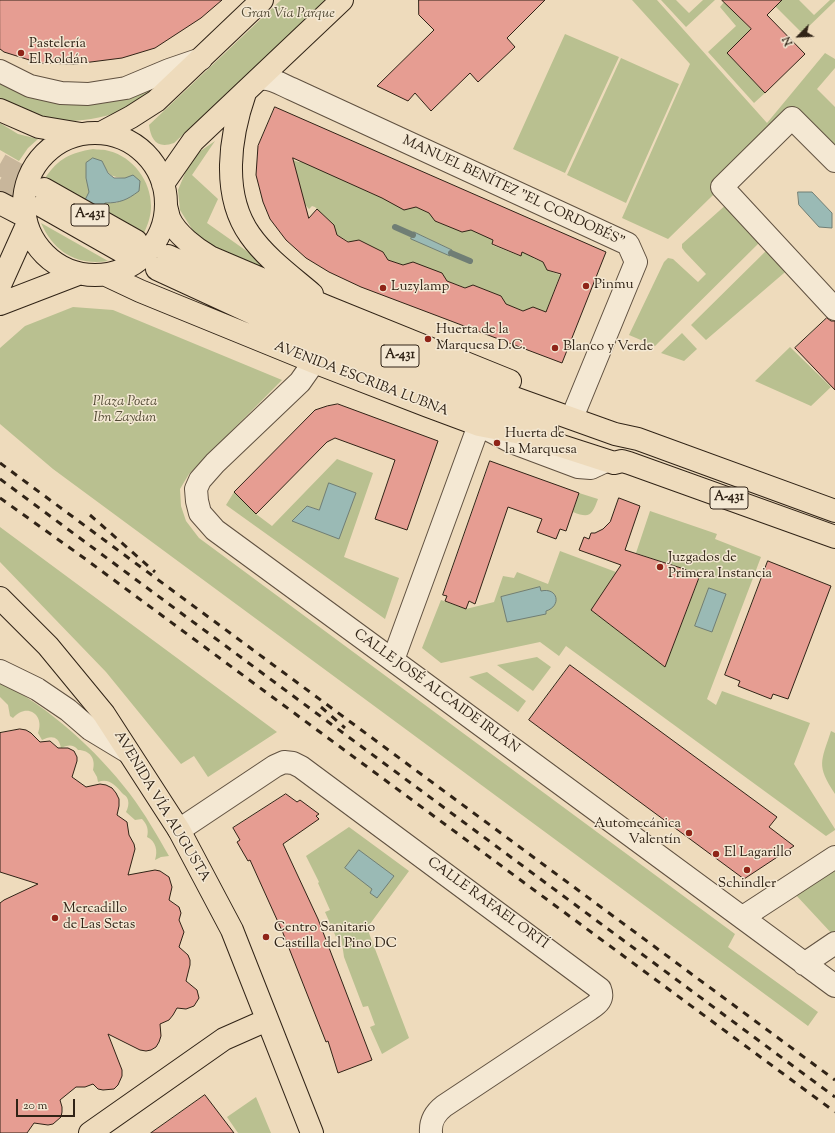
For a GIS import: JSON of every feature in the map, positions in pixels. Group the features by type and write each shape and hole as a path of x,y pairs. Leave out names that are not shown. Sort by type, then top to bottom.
{"main road":[{"path":"0,110 39,127 92,134 122,138 140,149 154,165 163,184 166,206 165,220 160,234 148,252 132,265 120,272 106,275 87,276 78,274 60,267 45,255 34,241 34,209 24,196 26,186 34,167 55,145 68,138 92,134 131,117 156,101 262,0"},
{"path":"163,184 193,141 253,86 342,0"},
{"path":"253,86 239,114 231,161 234,194 240,216 251,236 264,252 325,306"},
{"path":"0,203 34,209"},
{"name":"AVENIDA ESCRIBA LUBNA","path":"166,206 170,219 177,230 198,250 210,257 325,306 629,430 638,439"},
{"path":"0,284 34,209"},
{"name":"A-431","path":"34,209 129,246"},
{"name":"AVENIDA ESCRIBA LUBNA","path":"614,461 618,454 309,339 163,262 411,361 616,434 638,439 835,511"},
{"path":"0,304 78,274"},
{"name":"AVENIDA ESCRIBA LUBNA","path":"106,275 140,291 314,362 479,425 521,433 614,461 658,472 835,537"},
{"name":"AVENIDA VÍA AUGUSTA","path":"0,598 48,646 104,714 179,830 232,930 312,1133"},
{"path":"90,1133 224,1039 268,1020"}],"street":[{"path":"0,71 30,86 61,93 88,94 126,88 169,70 201,59"},
{"name":"MANUEL BENÍTEZ \"EL CORDOBÉS\"","path":"253,86 266,78 271,80 628,244 636,262 576,408"},
{"path":"835,161 792,118 722,187 835,309"},
{"name":"CALLE JOSÉ ALCAIDE IRLÁN","path":"314,362 300,382 205,473 200,480 196,489 200,513 214,530 835,986"},
{"path":"393,660 479,425"},
{"path":"0,671 37,689 68,710 90,729 128,752"},
{"name":"CALLE RAFAEL ORTÍ","path":"179,830 266,771 284,762 301,767 600,989 602,995 601,999 590,1009 438,1111 433,1118 431,1133"},
{"path":"743,917 835,857"},
{"path":"804,964 835,943"}],"green space":[{"name":"Gran Vía Parque","path":"281,0 326,0 174,143 163,145 156,142 151,135 149,125"},
{"path":"632,0 657,0 767,123 825,53 835,59 835,68 817,89 835,107 835,161 792,118 668,239 622,218 690,64"},
{"path":"661,0 676,0 689,13 703,0 715,0 686,27"},
{"path":"782,0 799,0 814,15 830,0 835,1 802,33 775,6"},
{"path":"724,2 751,29 727,53 765,93 754,103 708,52 736,26 720,7"},
{"path":"565,34 619,57 565,173 513,149"},
{"path":"621,58 679,84 626,203 567,175"},
{"path":"0,83 31,97 64,104 80,105 114,101 134,96 161,85 128,108 93,119 68,121 44,119 19,111 0,98"},
{"path":"0,123 18,134 38,139 28,148 19,161 0,150"},
{"path":"215,141 192,175 218,199 207,223 282,276 220,250 195,234 180,210 178,190 186,171 199,152"},
{"path":"93,149 107,150 118,154 133,164 144,179 148,188 151,206 149,220 144,233 101,209 105,202 117,203 125,178 116,177 110,174 102,162 86,178 90,192 85,200 45,178 60,161 78,152"},
{"path":"292,160 303,162 375,195 412,205 433,215 435,221 462,232 467,228 493,237 492,245 520,256 523,251 534,255 533,258 547,264 545,266 547,270 560,275 546,312 533,308 528,309 527,312 502,303 503,299 501,296 473,285 469,289 385,259 386,256 383,252 359,240 355,240 353,244 332,232 330,222 315,207 312,206 309,209 300,199","holes":["414,232 452,250 450,256 412,238"]},
{"path":"728,203 763,239 655,346 629,335 664,262 668,258 673,259 698,282 706,274 685,252 682,248 682,244"},
{"path":"41,223 108,261 86,261 68,255 53,242"},
{"path":"772,245 791,267 706,340 691,325"},
{"name":"Plaza Poeta Ibn Zaydun","path":"73,307 113,310 282,380 189,474 180,489 181,506 186,521 199,538 735,934 728,947 818,1012 808,1026 53,469 0,424 0,348 25,326"},
{"path":"682,333 697,349 684,361 661,353"},
{"path":"790,347 831,387 811,406 755,381"},
{"path":"337,459 373,473 344,557 399,578 385,619 226,505 234,492 256,514 272,526","holes":["307,506 319,510 293,521"]},
{"path":"579,493 598,499 590,514 583,515 573,512"},
{"path":"650,511 717,534 715,539 761,557 707,699 716,705 722,691 810,723 794,764 835,829 826,836 566,646 559,656 540,642 441,663 422,648 441,600 466,609 494,602 503,576 514,578 517,572 548,584 560,551 616,572 591,610 665,667 700,576 636,553"},
{"path":"0,527 277,732 208,777 194,756 181,764 106,672 0,562"},
{"path":"537,657 551,667 533,691 497,665"},
{"path":"487,672 526,701 518,712 469,677"},
{"path":"0,681 19,692 54,717 87,745 130,794 151,825 169,856 161,857 155,860 156,847 147,837 148,830 145,823 142,819 135,820 126,812 128,808 128,799 114,785 105,781 98,782 93,770 94,762 89,753 78,750 72,746 61,748 58,741 51,737 42,740 38,733 40,727 37,716 29,711 18,713 13,718 10,716 8,705 0,697"},
{"path":"831,731 835,733 835,794 825,776 822,763"},
{"path":"349,827 409,871 367,928 409,1038 382,1054 370,1027 375,1025 368,1006 363,1007 344,957 341,936 336,937 325,912 330,910 318,883 319,882 306,856"},
{"path":"835,867 835,935 834,936 795,894"},
{"path":"256,1097 271,1133 238,1133 227,1117"}],"water":[{"path":"93,158 102,161 108,173 114,178 125,178 133,175 140,181 139,191 131,197 123,200 105,203 101,209 85,200 89,192 86,178 86,163"},
{"path":"798,192 812,192 832,213 832,228 819,227 799,205"},
{"path":"414,232 452,250 450,256 411,239"},
{"path":"329,483 356,493 339,539 292,521 307,506 319,510"},
{"path":"540,587 541,591 551,592 556,598 556,601 551,609 546,611 546,614 507,622 501,597"},
{"path":"709,588 726,594 712,632 695,626"},
{"path":"359,850 394,876 377,898 370,893 372,889 345,868"}],"building":[{"path":"0,0 222,0 201,18 155,48 122,58 75,64 39,63 4,52 0,49"},
{"path":"419,0 545,0 507,38 515,47 478,82 470,73 431,111 415,93 408,101 377,86 434,30 419,15"},
{"path":"722,0 782,0 767,15 805,54 765,93 727,53 751,29"},
{"path":"275,107 606,252 562,363 361,287 329,272 306,258 286,240 270,219 263,202 256,175 258,146","holes":["293,158 382,198 404,210 416,207 429,213 435,221 462,232 471,230 493,240 492,244 521,256 522,252 543,262 547,270 561,274 546,312 533,307 523,311 506,304 501,296 473,285 465,288 447,281 442,273 413,262 403,265 388,260 383,252 359,240 348,242 337,235 334,225 317,209 309,218"]},
{"path":"827,318 831,321 835,321 835,390 795,348"},
{"path":"338,404 438,441 407,530 375,519 395,460 335,438 327,442 256,514 234,492 315,410"},
{"path":"490,461 579,493 566,531 560,529 556,539 537,532 542,519 508,507 475,604 469,601 466,609 445,601 447,596 443,595"},
{"name":"Juzgados de Primera Instancia","path":"619,498 640,506 625,550 700,575 665,667 591,610 621,565 579,550 584,537 589,539 591,533 595,533 603,529 610,522"},
{"path":"768,561 831,586 788,699 773,694 771,699 738,686 740,681 725,675"},
{"path":"570,665 777,817 769,827 794,846 744,879 529,720"},
{"path":"20,729 31,733 40,742 50,741 58,748 68,748 74,751 77,761 72,777 86,787 100,784 106,785 112,788 116,793 119,799 117,815 127,822 129,835 135,849 128,875 155,870 160,871 169,877 172,887 169,900 179,907 181,913 179,920 184,932 179,947 188,955 190,960 186,981 197,990 199,998 194,1006 186,1009 177,1008 169,1020 160,1024 161,1036 159,1042 156,1047 151,1050 140,1050 108,1034 122,1070 122,1076 118,1085 114,1089 98,1089 93,1084 85,1087 76,1087 60,1100 62,1107 61,1117 53,1124 48,1125 34,1123 27,1133 0,1133 0,903 38,884 0,872 0,733"},
{"path":"286,794 297,802 300,800 319,814 316,816 319,819 283,844 318,919 372,1060 338,1073 328,1041 326,1042 283,933 250,860 248,861 237,842 240,840 233,828"},
{"path":"205,1095 234,1133 151,1133"}],"waterway":[{"path":"395,227 413,235"},
{"path":"451,253 470,261"}],"tunnel":[{"path":"0,164 44,189"},
{"path":"0,180 42,206"},
{"path":"136,241 168,256"},
{"path":"123,252 157,269"}],"railway":[{"path":"0,463 835,1080"},
{"path":"0,479 835,1097"},
{"path":"0,498 84,558 835,1112"},
{"path":"90,515 155,572"},
{"path":"321,707 345,728"}],"place":[{"name":"Pastelería El Roldán","path":"21,53"},
{"name":"Pinmu","path":"586,286"},
{"name":"Luzylamp","path":"383,288"},
{"name":"Huerta de la Marquesa D.C.","path":"428,339"},
{"name":"Blanco y Verde","path":"555,348"},
{"name":"Huerta de la Marquesa","path":"497,443"},
{"name":"Juzgados de Primera Instancia","path":"660,567"},
{"name":"Automecánica Valentín","path":"689,833"},
{"name":"El Lagarillo","path":"716,854"},
{"name":"Schindler","path":"747,870"},
{"name":"Mercadillo de Las Setas","path":"55,918"},
{"name":"Centro Sanitario Castilla del Pino DC","path":"266,937"}]}
